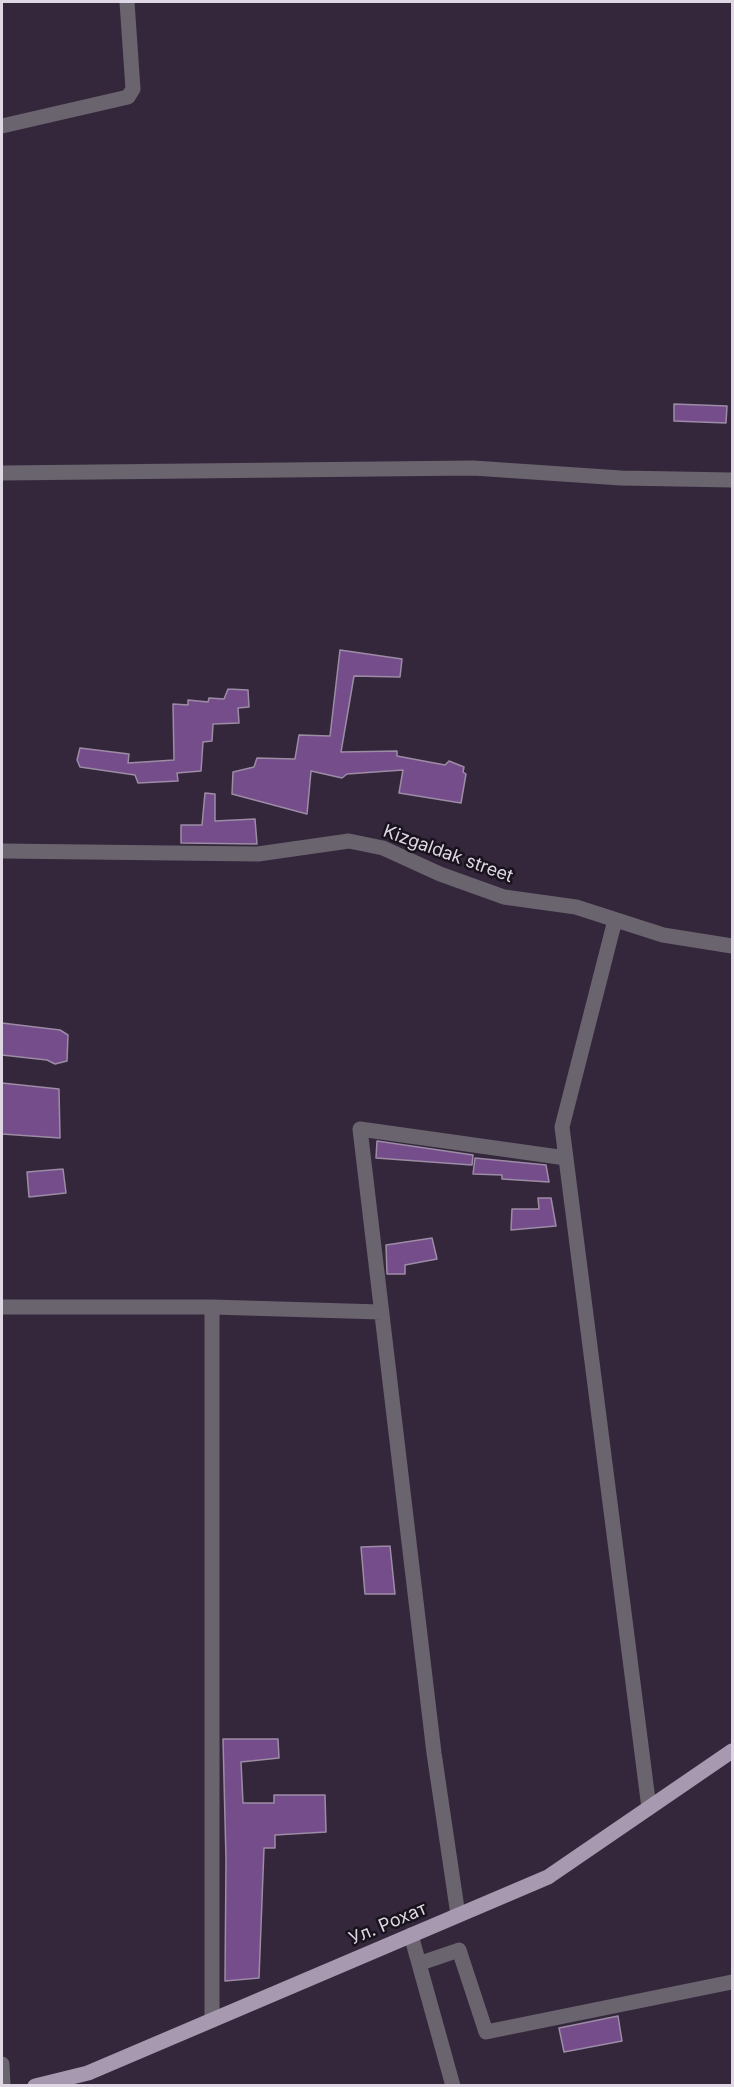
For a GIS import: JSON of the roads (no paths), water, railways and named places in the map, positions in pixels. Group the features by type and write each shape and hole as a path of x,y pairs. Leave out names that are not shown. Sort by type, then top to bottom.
{"main road":[{"name":"Ул. Рохат","path":"35,2085 88,2073 548,1877 732,1750"}],"street":[{"path":"2,126 128,98 133,89 127,2"},
{"path":"2,473 473,468 621,478 732,480"},
{"name":"Kizgaldak street","path":"2,851 258,854 349,841 383,848 440,874 504,897 576,907 663,935 732,946"},
{"path":"615,920 562,1127 649,1808"},
{"path":"458,1915 434,1753 360,1129 566,1158"},
{"path":"2,1307 212,1307 381,1312"},
{"path":"212,1307 212,2020"},
{"path":"411,1935 421,1963 453,2085"},
{"path":"421,1963 459,1950 486,2032 732,1982"},
{"path":"2,2064 3,2085"}]}
